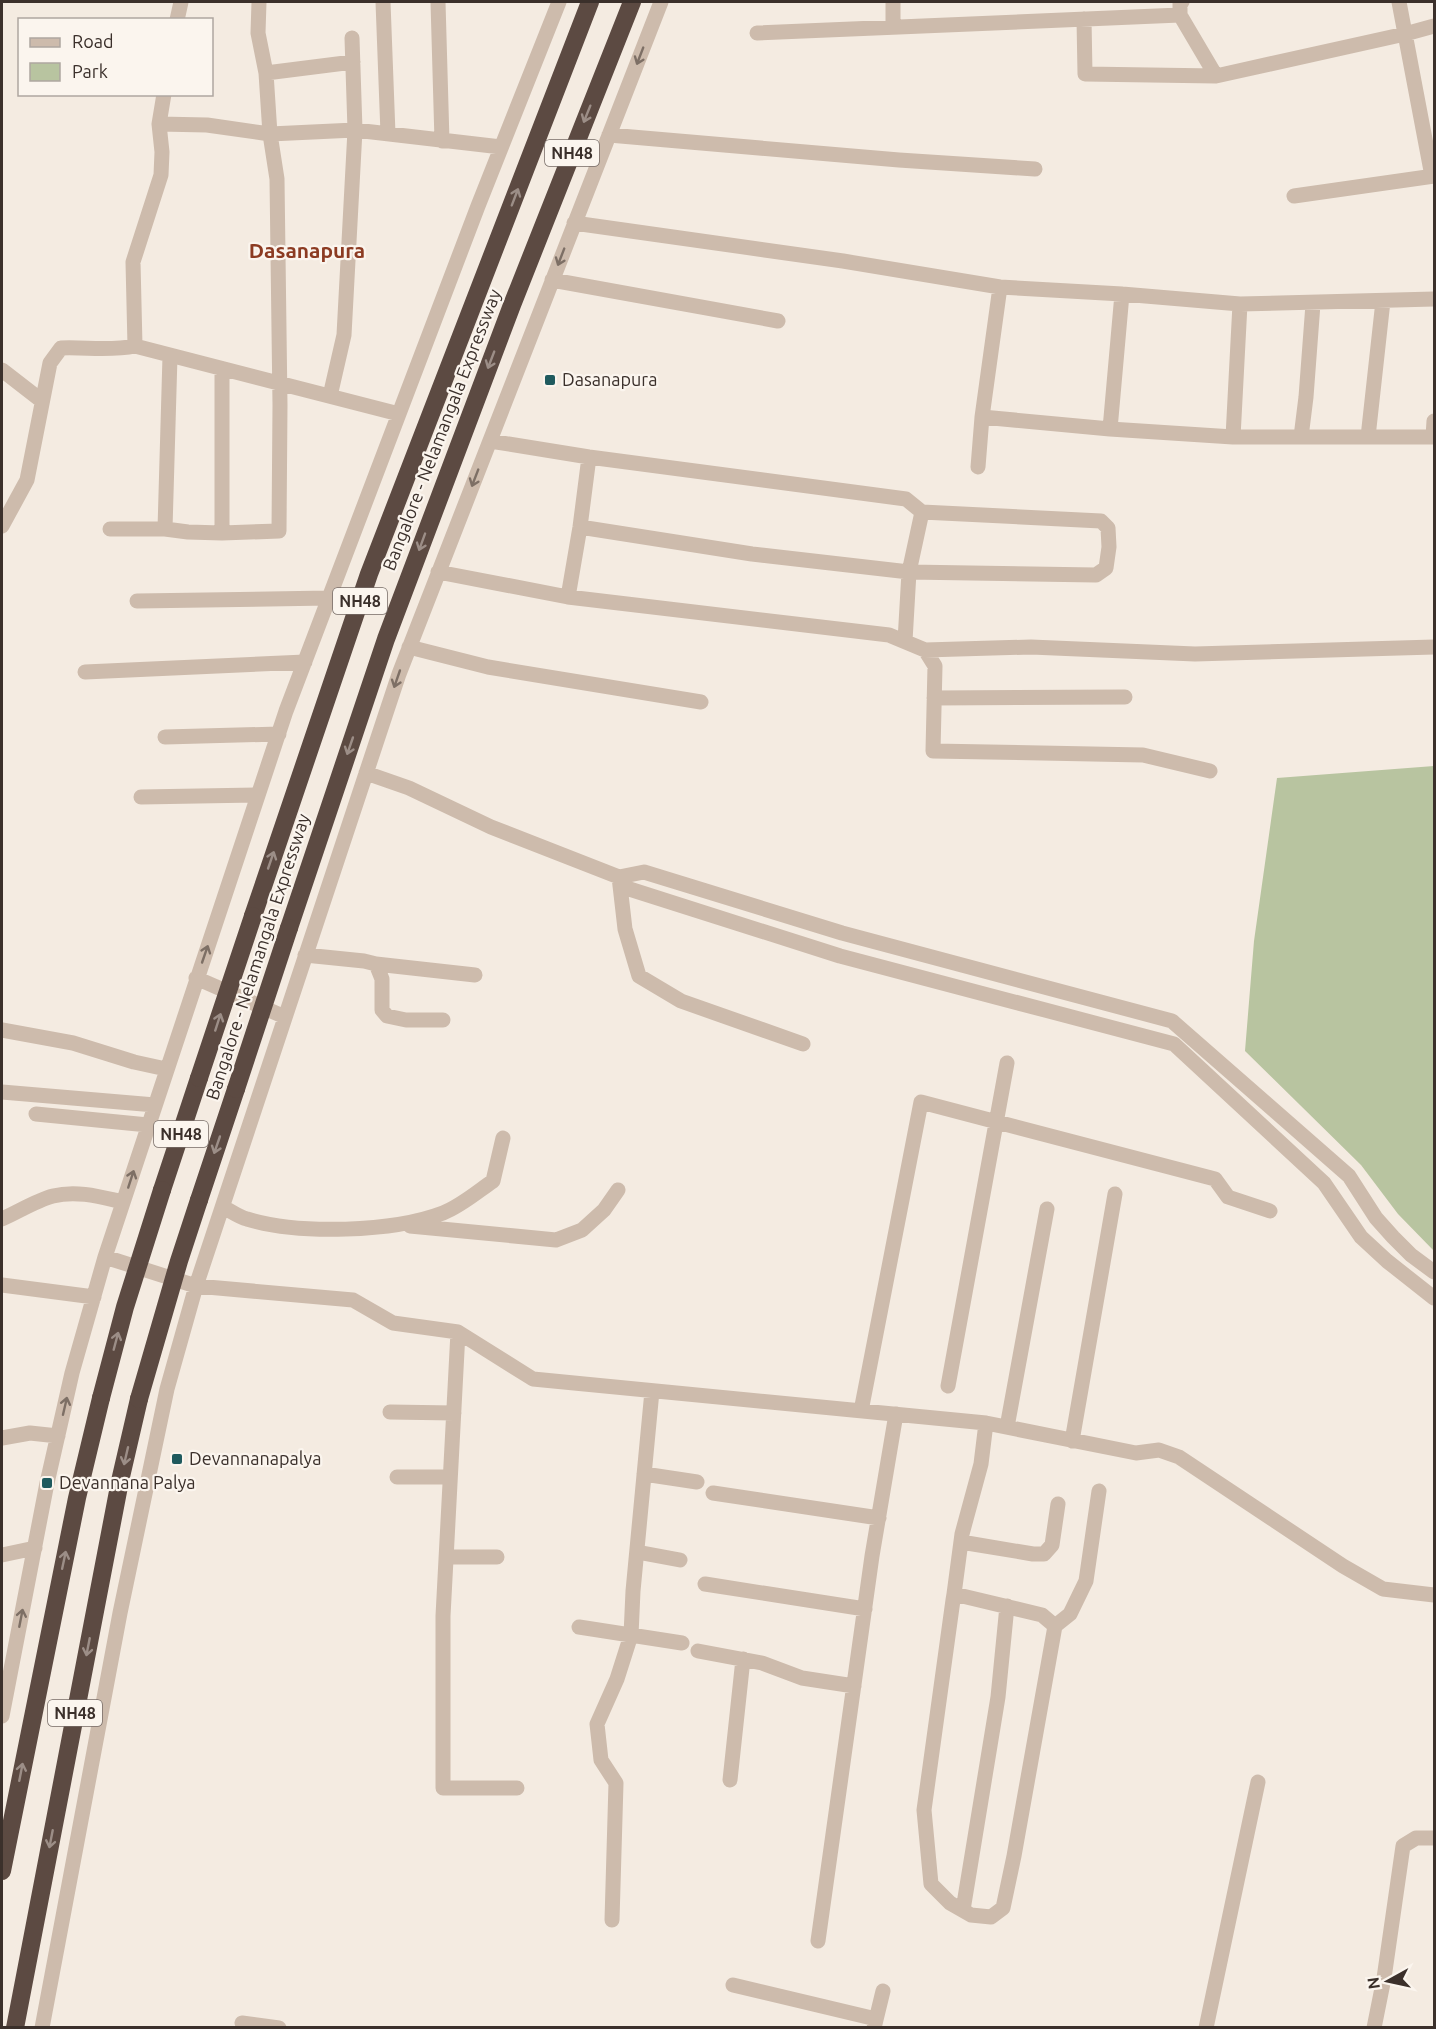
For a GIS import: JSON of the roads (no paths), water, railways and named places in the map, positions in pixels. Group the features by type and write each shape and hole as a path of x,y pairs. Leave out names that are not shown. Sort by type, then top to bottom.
{"highway":[{"name":"Bangalore - Nelamangala Expressway","path":"2,1871 77,1498 122,1319 148,1232 343,647 591,2"},
{"name":"Bangalore - Nelamangala Expressway","path":"15,2028 120,1481 156,1336 178,1261 386,639 512,305 632,2"}],"street":[{"path":"177,18 181,2"},
{"path":"110,529 165,529 222,533 279,531 277,179 270,134 266,73 258,33 259,2"},
{"path":"383,2 388,134"},
{"path":"438,2 442,141"},
{"path":"2,1716 8,1648 34,1548 72,1373 105,1257 166,1069 304,662 501,147 559,2"},
{"path":"42,2028 120,1613 167,1389 196,1286 409,647 661,2"},
{"path":"893,2 894,27"},
{"path":"1294,196 1433,176 1400,2"},
{"path":"758,33 1084,19 1181,8 1216,76"},
{"path":"1084,19 1085,74 1216,76 1434,26"},
{"path":"330,396 344,335 355,130 352,38"},
{"path":"266,73 353,62"},
{"path":"135,346 133,262 161,175 162,152 159,124 164,96"},
{"path":"159,124 207,125 270,134 355,130 501,147"},
{"path":"609,135 899,160 1035,169"},
{"path":"574,223 843,261 1000,287 1240,304 1313,304 1434,299"},
{"path":"552,280 778,321"},
{"path":"978,467 982,417 1000,287"},
{"path":"1110,429 1122,294"},
{"path":"1368,437 1383,301"},
{"path":"1233,437 1240,304"},
{"path":"1301,437 1313,304"},
{"path":"2,526 27,480 50,363 61,348 91,347 118,350 135,346 399,414"},
{"path":"165,529 170,356"},
{"path":"2,370 42,400"},
{"path":"222,370 222,533"},
{"path":"982,417 1233,437 1434,437 1434,421"},
{"path":"490,441 589,457 906,499 922,512 1101,521 1108,528 1109,547 1106,568 1096,575 909,572 752,554 580,526"},
{"path":"568,597 589,457"},
{"path":"905,641 909,572 922,512"},
{"path":"438,572 568,597 889,635 925,650 1031,647 1195,654 1434,647"},
{"path":"137,602 328,598"},
{"path":"409,647 488,667 701,702"},
{"path":"925,650 934,666 933,751 1143,755 1210,771"},
{"path":"85,672 304,662"},
{"path":"934,698 1125,697"},
{"path":"165,737 279,734"},
{"path":"366,773 409,788 490,827 620,882 840,956 1174,1044 1324,1183 1361,1237 1434,1298"},
{"path":"141,797 258,795"},
{"path":"620,882 644,872 842,933 1172,1021 1349,1176 1376,1218 1411,1255 1434,1272"},
{"path":"620,882 625,929 639,976 681,1001 803,1044"},
{"path":"305,955 475,975"},
{"path":"376,964 382,979 382,1010 387,1016 406,1020 443,1020"},
{"path":"196,978 285,1017"},
{"path":"2,1030 73,1043 134,1062 166,1069"},
{"path":"948,1386 1007,1063"},
{"path":"2,1092 155,1105"},
{"path":"861,1411 921,1102 1215,1179 1228,1197 1270,1211"},
{"path":"36,1114 148,1125"},
{"path":"401,1225 444,1213 493,1181 503,1138"},
{"path":"223,1207 246,1219 280,1226 340,1230 401,1225 556,1240 582,1230 604,1210 618,1190"},
{"path":"1072,1441 1115,1194"},
{"path":"2,1219 53,1196 96,1195 123,1202"},
{"path":"1007,1427 1047,1209"},
{"path":"105,1257 196,1286 353,1300 393,1323 458,1332 532,1379 986,1423 1136,1453 1159,1450 1179,1457 1343,1566 1383,1588 1434,1595"},
{"path":"2,1285 94,1298"},
{"path":"458,1332 443,1616 443,1788 517,1788"},
{"path":"612,1920 616,1783 601,1760 597,1724 617,1679 631,1635 652,1391"},
{"path":"390,1412 454,1413"},
{"path":"818,1941 865,1609 896,1414"},
{"path":"986,1423 981,1464 961,1542 924,1810 932,1884 950,1903 971,1915 991,1917 1003,1908 1055,1626 1070,1614 1086,1581 1099,1491"},
{"path":"2,1438 30,1433 58,1436"},
{"path":"644,1474 697,1482"},
{"path":"397,1477 450,1477"},
{"path":"713,1493 879,1518"},
{"path":"961,1542 1044,1554 1052,1545 1058,1504"},
{"path":"2,1555 34,1548"},
{"path":"637,1552 680,1560"},
{"path":"446,1557 496,1557"},
{"path":"705,1584 865,1609"},
{"path":"954,1594 1042,1615 1055,1626"},
{"path":"963,1910 998,1697 1007,1606"},
{"path":"579,1627 682,1643"},
{"path":"698,1651 762,1663 802,1678 854,1686"},
{"path":"730,1780 743,1659"},
{"path":"1206,2028 1258,1782"},
{"path":"1374,2028 1384,1978 1403,1846 1416,1838 1434,1838"},
{"path":"733,1985 875,2023 883,1991"},
{"path":"242,2023 279,2028"}],"place":[{"name":"Dasanapura","path":"550,380"},
{"name":"Devannanapalya","path":"177,1459"},
{"name":"Devannana Palya","path":"47,1483"}],"district":[{"name":"Dasanapura","path":"307,251"}]}
